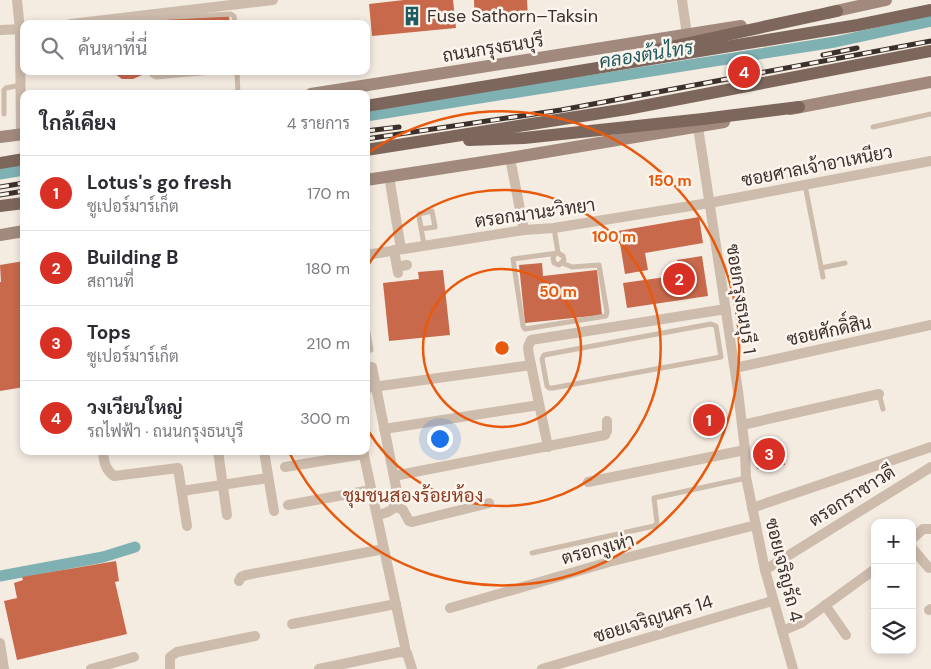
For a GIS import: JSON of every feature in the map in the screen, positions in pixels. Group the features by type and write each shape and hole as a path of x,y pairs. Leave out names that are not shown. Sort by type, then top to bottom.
{"main road":[{"name":"ถนนกรุงธนบุรี","path":"336,90 836,11 886,0"},
{"name":"ถนนกรุงธนบุรี","path":"370,105 858,25 931,10"},
{"path":"555,76 619,58 836,11"},
{"path":"370,149 627,109 931,51"},
{"path":"370,179 698,126 931,83"},
{"path":"420,141 524,138 800,107"},
{"path":"0,137 20,134"},
{"path":"0,163 20,160"},
{"path":"0,206 20,204"},
{"path":"0,234 20,232"}],"street":[{"path":"17,0 20,20"},
{"path":"105,20 273,0"},
{"path":"682,0 687,35"},
{"path":"0,30 20,30"},
{"path":"21,75 21,90"},
{"name":"ซอยกรุงธนบุรี 1","path":"698,126 733,355 745,450 746,477"},
{"path":"510,158 524,230"},
{"name":"ซอยศาลเจ้าอาเหนียว","path":"709,203 931,161"},
{"path":"389,176 400,268"},
{"name":"ตรอกมานะวิทยา","path":"370,254 524,230 554,228 709,203"},
{"path":"548,447 528,347 531,340 726,309"},
{"name":"ซอยศักดิ์สิน","path":"734,368 931,325"},
{"path":"371,387 531,365"},
{"path":"372,367 371,387 384,430 397,492 395,506 386,514 377,515"},
{"path":"742,425 879,394"},
{"path":"384,430 539,405"},
{"path":"394,476 605,435 608,432 607,421"},
{"name":"ตรอกราชาวดี","path":"752,508 931,447"},
{"path":"588,482 745,450"},
{"path":"103,455 107,470 114,476 178,468 188,526"},
{"path":"219,455 227,515"},
{"path":"265,455 274,511"},
{"path":"285,467 353,455"},
{"path":"364,455 405,647 404,652 412,669"},
{"name":"ตรอกราชาวดี","path":"765,570 931,467"},
{"name":"ซอยเจริญรัถ 4","path":"746,477 772,601 793,669"},
{"path":"182,491 268,478"},
{"path":"288,505 371,490"},
{"path":"395,506 404,510 409,521 412,522 489,503"},
{"name":"ตรอกงูเห่า","path":"450,608 609,562 756,525"},
{"path":"916,536 923,530 931,528"},
{"path":"239,581 240,577 246,575 384,549"},
{"path":"916,553 929,568"},
{"path":"782,631 801,623 871,575"},
{"name":"ซอยเจริญนคร 14","path":"542,669 565,666 772,601"},
{"path":"292,624 396,604"},
{"path":"825,605 846,636"},
{"path":"170,669 170,657 176,652 255,636"},
{"path":"0,643 4,669"},
{"path":"319,669 404,652"},
{"path":"91,669 134,657"}],"lane":[{"path":"152,20 153,18 231,14 234,16 234,20"},
{"path":"152,75 156,77 178,75"},
{"path":"237,75 238,90"},
{"path":"4,114 4,90 21,85"},
{"path":"872,127 931,114"},
{"path":"805,185 823,277"},
{"path":"554,228 557,254 553,258 554,263 559,265 562,263 572,268 599,265 607,312 606,316 525,329 523,326 514,259 557,254 564,256 562,263"},
{"path":"421,230 424,245"},
{"path":"821,268 845,263"},
{"path":"721,357 716,326 713,324 544,355 542,358 547,385 551,389 733,355"},
{"path":"879,394 883,409"},
{"path":"532,554 654,526 657,523 654,498 746,477"}],"building":[{"name":"Fuse Sathorn–Taksin","path":"404,0 453,0 456,28 372,36 369,4"},
{"path":"474,0 527,0 528,17 475,23"},
{"path":"229,16 230,20 152,20"},
{"path":"116,75 142,75 133,79 122,79"},
{"path":"699,217 703,243 645,253 648,270 625,274 618,231"},
{"path":"702,256 708,296 627,308 623,283 680,275 677,260"},
{"path":"20,262 20,388 0,391 1,282 0,265"},
{"path":"542,263 543,276 597,270 602,315 525,323 519,265"},
{"path":"443,270 450,335 389,341 383,283 419,279 418,272"},
{"path":"718,409 722,426 701,431 697,414"},
{"path":"781,440 785,465 757,469 754,443"},
{"path":"116,561 119,581 115,582 127,634 17,660 4,601 17,598 14,583 23,580 22,577"}],"waterway":[{"name":"คลองต้นไทร","path":"370,115 835,42 931,21"},
{"name":"คลองต้นไทร","path":"0,174 20,171"},
{"path":"0,576 103,557 135,547"}],"railway":[{"path":"370,138 561,110 931,41"},
{"path":"823,55 857,48"},
{"path":"370,131 399,127"},
{"path":"0,187 20,184"},
{"path":"0,195 20,192"}],"place":[{"name":"Fuse Sathorn–Taksin","path":"412,16"},
{"name":"วงเวียนใหญ่","path":"744,72"},
{"name":"Building B","path":"679,279"},
{"name":"Lotus's go fresh","path":"709,420"},
{"name":"Tops","path":"769,454"}],"district":[{"name":"ชุมชนสองร้อยห้อง","path":"413,495"}]}
